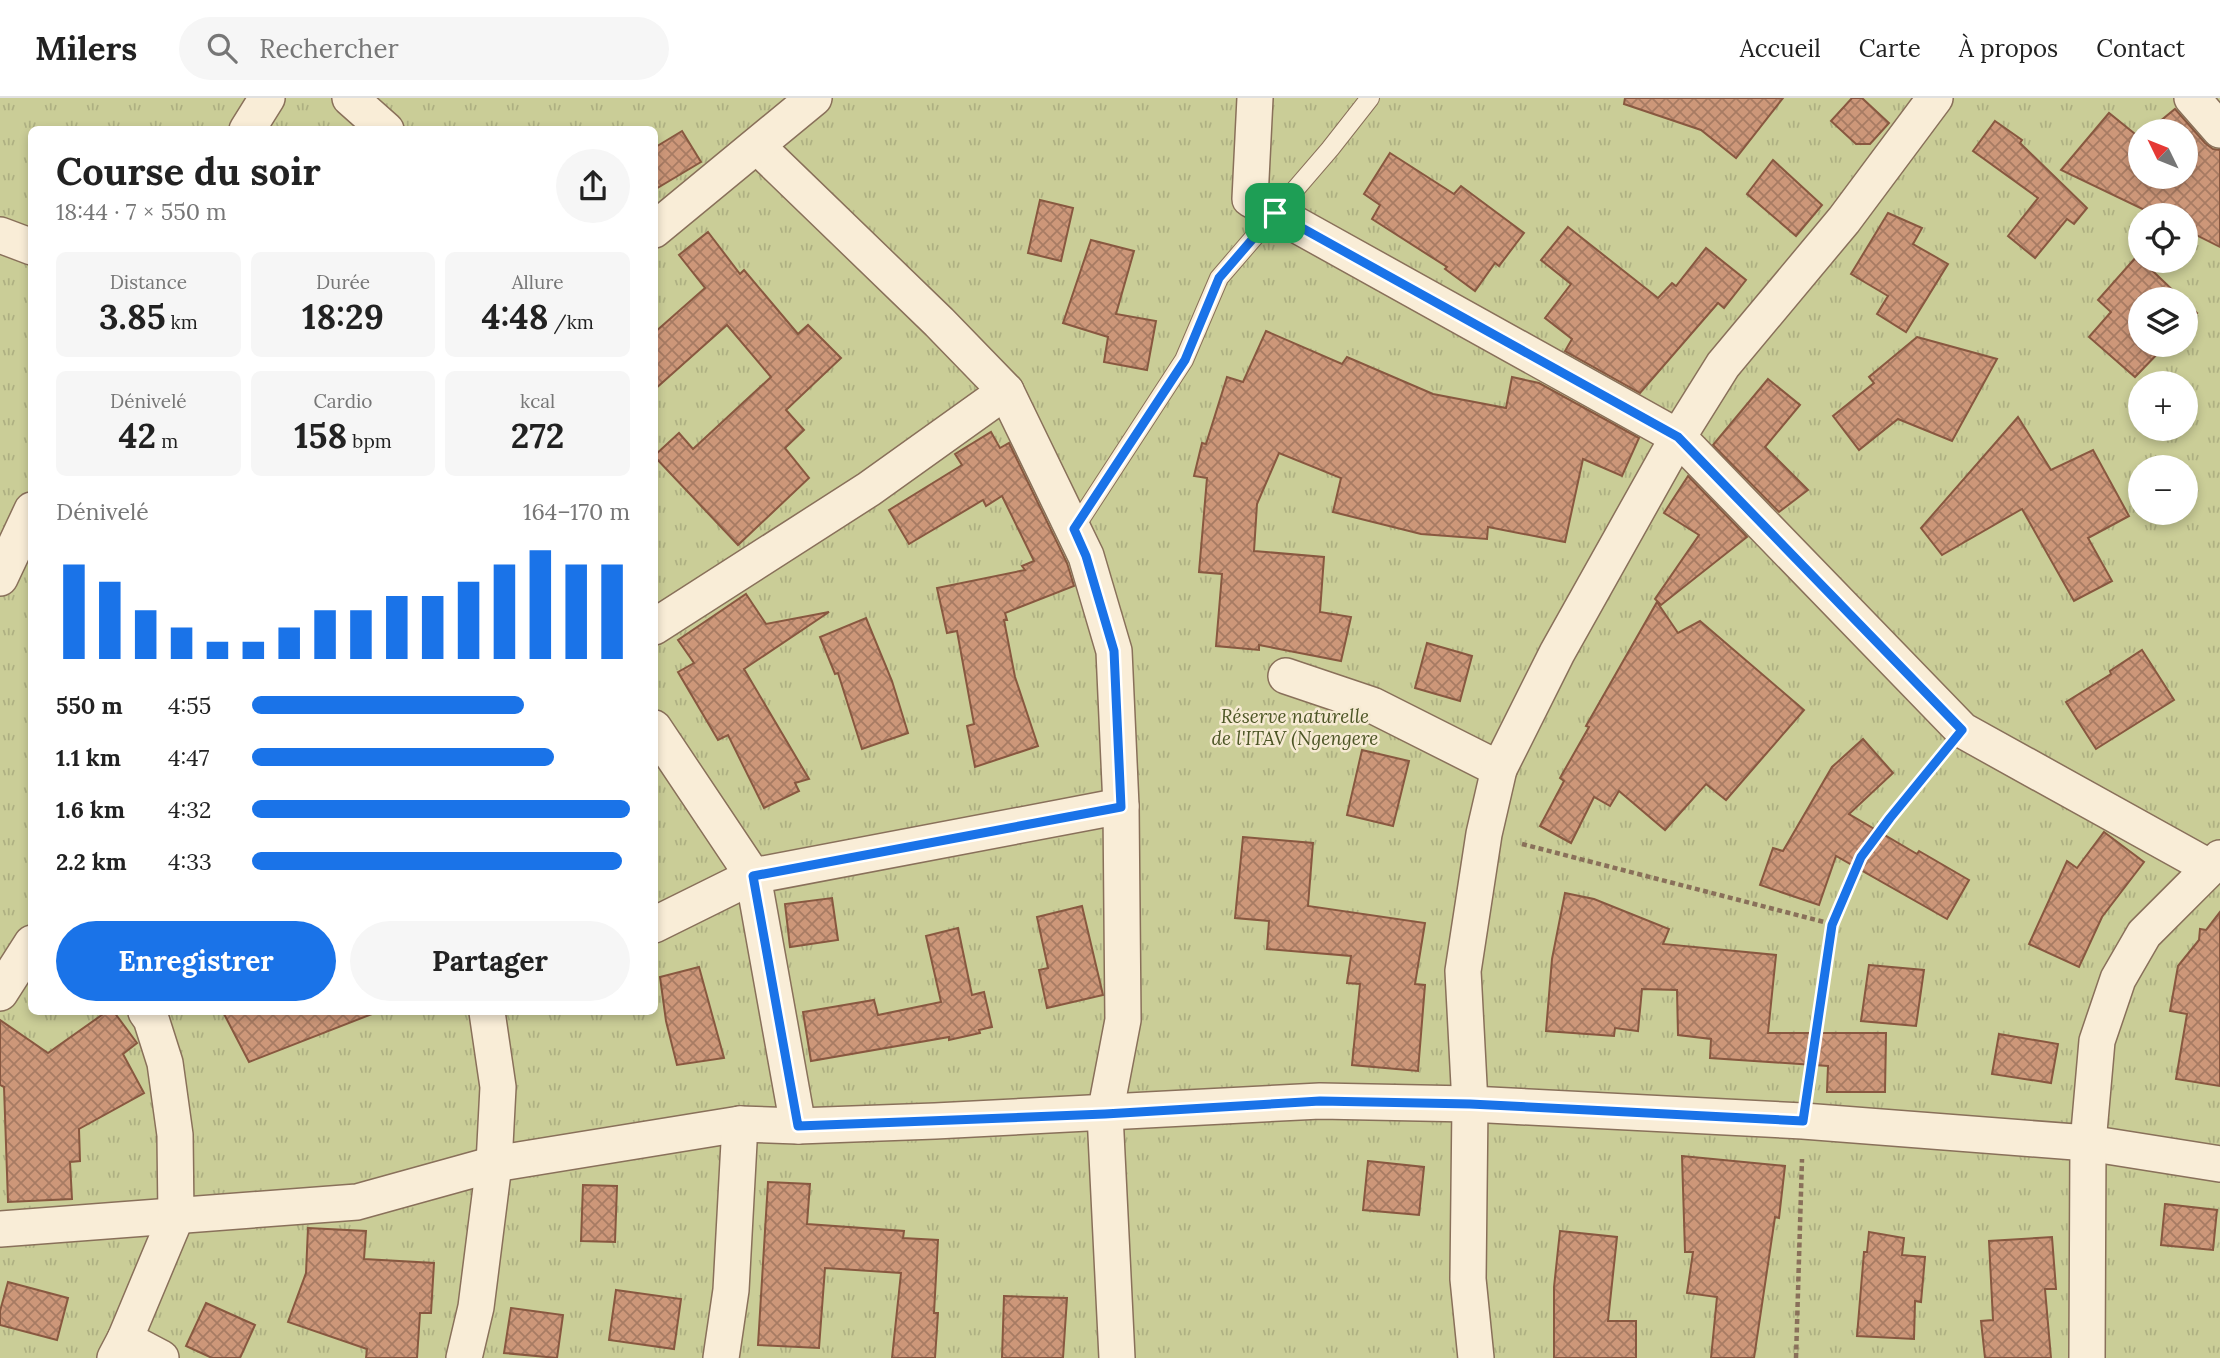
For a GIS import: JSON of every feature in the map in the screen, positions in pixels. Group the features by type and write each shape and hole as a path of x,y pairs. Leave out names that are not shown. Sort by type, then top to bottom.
{"street":[{"path":"250,126 267,98"},
{"path":"350,98 382,126"},
{"path":"658,227 814,98"},
{"path":"1255,98 1250,200 1678,437 1962,730 2215,863 2144,934 2118,979 2097,1041 2088,1143 2087,1358"},
{"path":"1476,1358 1468,1279 1470,1104 1463,971 1484,834 1499,769 1557,653 1678,437 1723,365 1844,220 1935,98"},
{"path":"2192,98 2220,130"},
{"path":"757,146 939,322 1006,391 1086,556 1114,651 1121,807 1123,1020 1105,1114 1117,1358"},
{"path":"0,235 28,246"},
{"path":"658,624 869,489 1006,391"},
{"path":"0,578 21,524"},
{"path":"1286,676 1372,705 1499,769"},
{"path":"658,734 753,876 798,1126"},
{"path":"658,923 753,876 1121,807"},
{"path":"0,993 28,949"},
{"path":"148,1015 165,1063 174,1135 176,1217 120,1349 161,1358"},
{"path":"464,1358 476,1307 494,1164 498,1087 487,1015"},
{"path":"0,1229 357,1202 494,1164 740,1124 798,1126 1105,1114 1320,1101 1470,1104 1803,1121 2088,1143 2220,1164"},
{"path":"721,1358 730,1290 740,1124"}],"lane":[{"path":"1074,529 1185,360 1219,278 1370,98"}],"path":[{"path":"1796,1358 1803,1121 1832,925 1861,857 1962,730"},
{"path":"1484,834 1832,925"}],"green space":[{"name":"Réserve naturelle de l'ITAV (Ngengere","path":"0,98 2220,98 2220,1358 0,1358"}],"building":[{"path":"1625,98 1783,98 1736,158 1701,130 1624,104"},
{"path":"1852,98 1862,98 1889,123 1870,144 1856,144 1831,121"},
{"path":"2175,109 2184,119 2163,119"},
{"path":"2109,113 2128,128 2128,189 2198,189 2198,135 2213,149 2220,150 2220,247 2198,236 2198,203 2130,203 2061,170"},
{"path":"1995,121 2022,140 2020,143 2087,208 2074,224 2067,219 2035,258 2008,236 2038,198 1973,151"},
{"path":"682,131 701,162 658,188 658,146"},
{"path":"1390,153 1454,194 1461,186 1524,233 1499,266 1495,263 1475,291 1445,269 1447,267 1372,219 1380,205 1364,194"},
{"path":"1773,160 1822,205 1796,236 1747,194"},
{"path":"1040,200 1073,208 1061,261 1028,253"},
{"path":"1888,213 1922,228 1913,244 1948,264 1906,332 1877,314 1888,296 1851,274"},
{"path":"1568,227 1658,298 1672,283 1676,286 1706,248 1746,280 1724,308 1718,303 1640,393 1565,351 1572,339 1545,318 1571,284 1541,260"},
{"path":"708,232 740,274 744,270 798,334 808,325 841,358 786,410 804,430 785,448 809,478 738,545 658,460 658,452 679,433 693,449 771,377 727,325 658,386 658,329 705,288 679,255"},
{"path":"1091,240 1134,251 1116,314 1156,321 1147,370 1104,362 1108,337 1063,323"},
{"path":"2128,266 2128,273 2155,273 2169,287 2128,287 2128,357 2154,357 2141,371 2128,371 2089,337 2111,312 2098,300"},
{"path":"1266,331 1342,364 1347,357 1433,394 1506,408 1512,377 1539,383 1639,438 1622,476 1583,459 1565,542 1488,527 1487,539 1421,534 1333,512 1341,478 1279,453 1257,504 1254,551 1324,557 1320,612 1351,617 1341,661 1259,645 1259,650 1216,646 1222,574 1199,572 1207,478 1194,476 1202,443 1206,444 1227,377 1243,382"},
{"path":"1917,337 1997,359 1952,441 1898,419 1859,450 1833,416 1874,383 1869,377"},
{"path":"1768,379 1800,405 1765,447 1808,490 1779,512 1713,445"},
{"path":"2018,417 2051,470 2093,450 2128,514 2088,538 2112,581 2074,601 2022,509 1942,555 1921,528"},
{"path":"991,432 1000,448 1009,443 1067,563 1074,586 1005,613 1015,677 1038,746 975,767 967,726 974,724 957,631 947,633 937,588 1025,570 1022,566 1034,561 1002,496 986,506 983,500 909,544 889,510 962,465 955,454"},
{"path":"1688,476 1747,537 1661,605 1655,599 1699,535 1664,513"},
{"path":"746,594 766,624 829,612 744,669 809,779 795,783 799,791 764,808 728,735 718,740 678,672 694,663 678,640"},
{"path":"1657,602 1678,633 1700,621 1804,710 1726,800 1706,784 1665,830 1619,791 1610,806 1594,797 1571,843 1540,826 1564,781 1560,778 1589,727 1586,726"},
{"path":"866,618 892,681 908,733 862,749 838,673 835,674 820,637"},
{"path":"1427,643 1472,656 1460,701 1415,688"},
{"path":"2142,650 2174,700 2096,749 2066,702 2111,674 2110,671"},
{"path":"1863,739 1893,773 1849,814 1917,854 1919,851 1969,880 1947,919 1836,856 1819,905 1760,885 1773,848 1783,851 1832,767"},
{"path":"1362,750 1409,761 1393,826 1347,815"},
{"path":"2104,832 2144,862 2102,917 2079,967 2029,944 2067,861 2077,868"},
{"path":"1243,837 1313,843 1308,906 1425,923 1415,984 1425,985 1418,1071 1352,1065 1360,984 1347,983 1351,956 1267,949 1269,921 1235,918"},
{"path":"1565,893 1594,899 1669,929 1663,944 1776,955 1768,1033 1886,1033 1885,1092 1827,1092 1828,1066 1710,1058 1711,1039 1678,1035 1677,990 1642,989 1638,1031 1615,1028 1614,1036 1546,1031 1552,959"},
{"path":"832,898 838,940 790,947 785,904"},
{"path":"1082,906 1103,995 1047,1008 1039,970 1048,968 1037,917"},
{"path":"2220,912 2220,1086 2176,1079 2187,1014 2170,1011 2178,966 2199,940 2200,929 2206,930"},
{"path":"958,928 972,995 984,992 992,1027 979,1030 980,1033 949,1040 949,1037 811,1061 803,1012 874,1000 878,1015 941,1002 926,936"},
{"path":"1869,965 1924,970 1916,1026 1861,1021"},
{"path":"699,967 724,1058 677,1065 666,1021 660,977"},
{"path":"102,1015 116,1015 137,1043 123,1054 144,1093 79,1129 80,1161 70,1162 72,1199 8,1202 4,1087 0,1085 0,1020 48,1053"},
{"path":"225,1015 369,1015 249,1062"},
{"path":"1999,1034 2058,1044 2051,1083 1992,1074"},
{"path":"1682,1156 1785,1166 1779,1218 1775,1217 1754,1358 1711,1358 1717,1297 1687,1293 1693,1252 1685,1252"},
{"path":"1368,1161 1424,1167 1419,1215 1363,1210"},
{"path":"768,1182 810,1184 807,1224 904,1231 903,1238 938,1240 934,1313 938,1313 935,1358 892,1358 901,1273 825,1268 819,1348 758,1345"},
{"path":"583,1185 617,1186 615,1242 581,1241"},
{"path":"2165,1204 2217,1210 2213,1250 2161,1245"},
{"path":"308,1228 366,1231 364,1259 434,1263 431,1313 420,1313 417,1358 366,1358 367,1349 288,1322 306,1273"},
{"path":"1560,1231 1617,1237 1608,1321 1636,1321 1636,1358 1554,1358 1554,1287"},
{"path":"1869,1232 1904,1238 1902,1255 1925,1257 1921,1302 1915,1301 1914,1339 1857,1336 1864,1252 1867,1252"},
{"path":"2052,1237 2056,1289 2045,1289 2051,1358 1985,1358 1981,1321 1993,1320 1989,1241"},
{"path":"8,1282 68,1298 57,1340 0,1325 0,1311"},
{"path":"616,1290 681,1299 674,1349 609,1340"},
{"path":"1004,1296 1067,1298 1063,1358 1002,1358"},
{"path":"206,1303 255,1325 240,1358 212,1358 186,1346"},
{"path":"511,1308 563,1315 557,1358 504,1353"}],"route":[{"path":"1275,213 1678,437 1962,730 1861,857 1832,925 1803,1121 1470,1104 1320,1101 1105,1114 798,1126 753,876 1121,807 1114,651 1086,556 1074,529 1185,360 1219,278 1275,213"}]}
